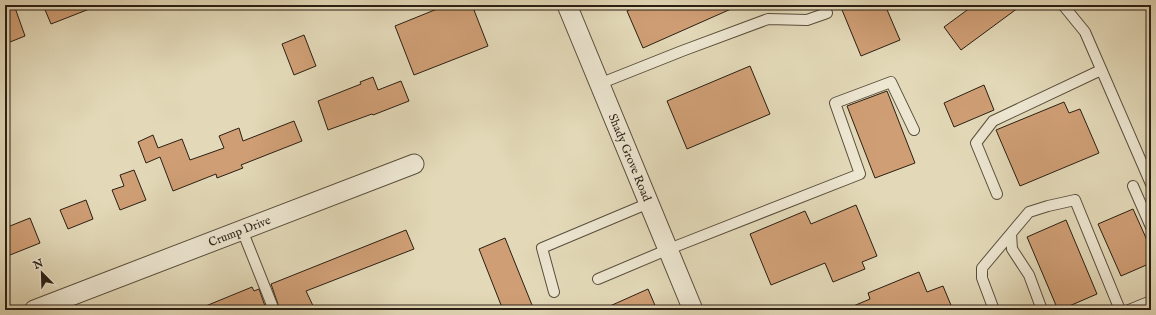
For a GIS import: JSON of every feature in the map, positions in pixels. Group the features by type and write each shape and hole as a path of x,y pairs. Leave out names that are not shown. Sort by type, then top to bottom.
{"street":[{"name":"Shady Grove Road","path":"567,5 693,310"},
{"name":"Crump Drive","path":"34,310 67,304 242,230 414,164"}],"lane":[{"path":"1064,5 1085,32 1151,184"},
{"path":"599,84 768,19 807,20 828,13"},
{"path":"996,194 976,143 993,121 1101,70"},
{"path":"598,279 668,249 860,174 835,103 891,82 914,130"},
{"path":"1133,186 1151,227"},
{"path":"994,310 982,278 982,268 1029,212 1075,200 1120,310"},
{"path":"554,292 542,248 648,203"},
{"path":"242,230 274,310"},
{"path":"1011,234 1012,249 1029,275 1042,310"},
{"path":"1129,310 1151,301"}],"building":[{"path":"5,5 14,5 25,36 5,44"},
{"path":"43,5 96,5 97,6 51,24"},
{"path":"447,5 472,5 488,46 414,75 395,26"},
{"path":"640,5 740,5 643,48 627,11"},
{"path":"840,5 885,5 900,40 861,56"},
{"path":"974,5 1022,5 961,50 944,27"},
{"path":"304,35 316,66 294,75 282,44"},
{"path":"750,66 770,114 687,149 667,101"},
{"path":"373,77 378,90 401,81 409,101 328,130 318,101 361,84 360,82"},
{"path":"984,85 994,110 954,127 944,103"},
{"path":"887,91 915,163 875,178 847,106"},
{"path":"1064,102 1069,113 1080,109 1099,153 1020,186 996,130"},
{"path":"294,121 302,141 241,165 243,168 217,178 216,174 173,191 160,157 146,163 138,142 153,135 158,148 182,139 190,160 224,148 219,136 239,128 243,141"},
{"path":"134,170 146,200 120,210 112,190 124,186 120,175"},
{"path":"86,200 93,219 68,229 60,210"},
{"path":"856,205 877,256 862,262 865,269 833,282 825,263 771,285 750,234 805,211 811,224"},
{"path":"1133,209 1151,249 1151,263 1121,276 1098,224"},
{"path":"30,218 40,243 5,257 5,228"},
{"path":"1066,220 1097,294 1058,310 1027,237"},
{"path":"406,230 414,249 306,291 315,310 280,310 271,284"},
{"path":"505,238 534,310 503,310 479,249"},
{"path":"919,272 927,292 943,286 953,310 844,310 870,299 868,293"},
{"path":"252,287 254,291 259,289 265,306 256,310 196,310"},
{"path":"648,289 657,310 601,310"}]}
